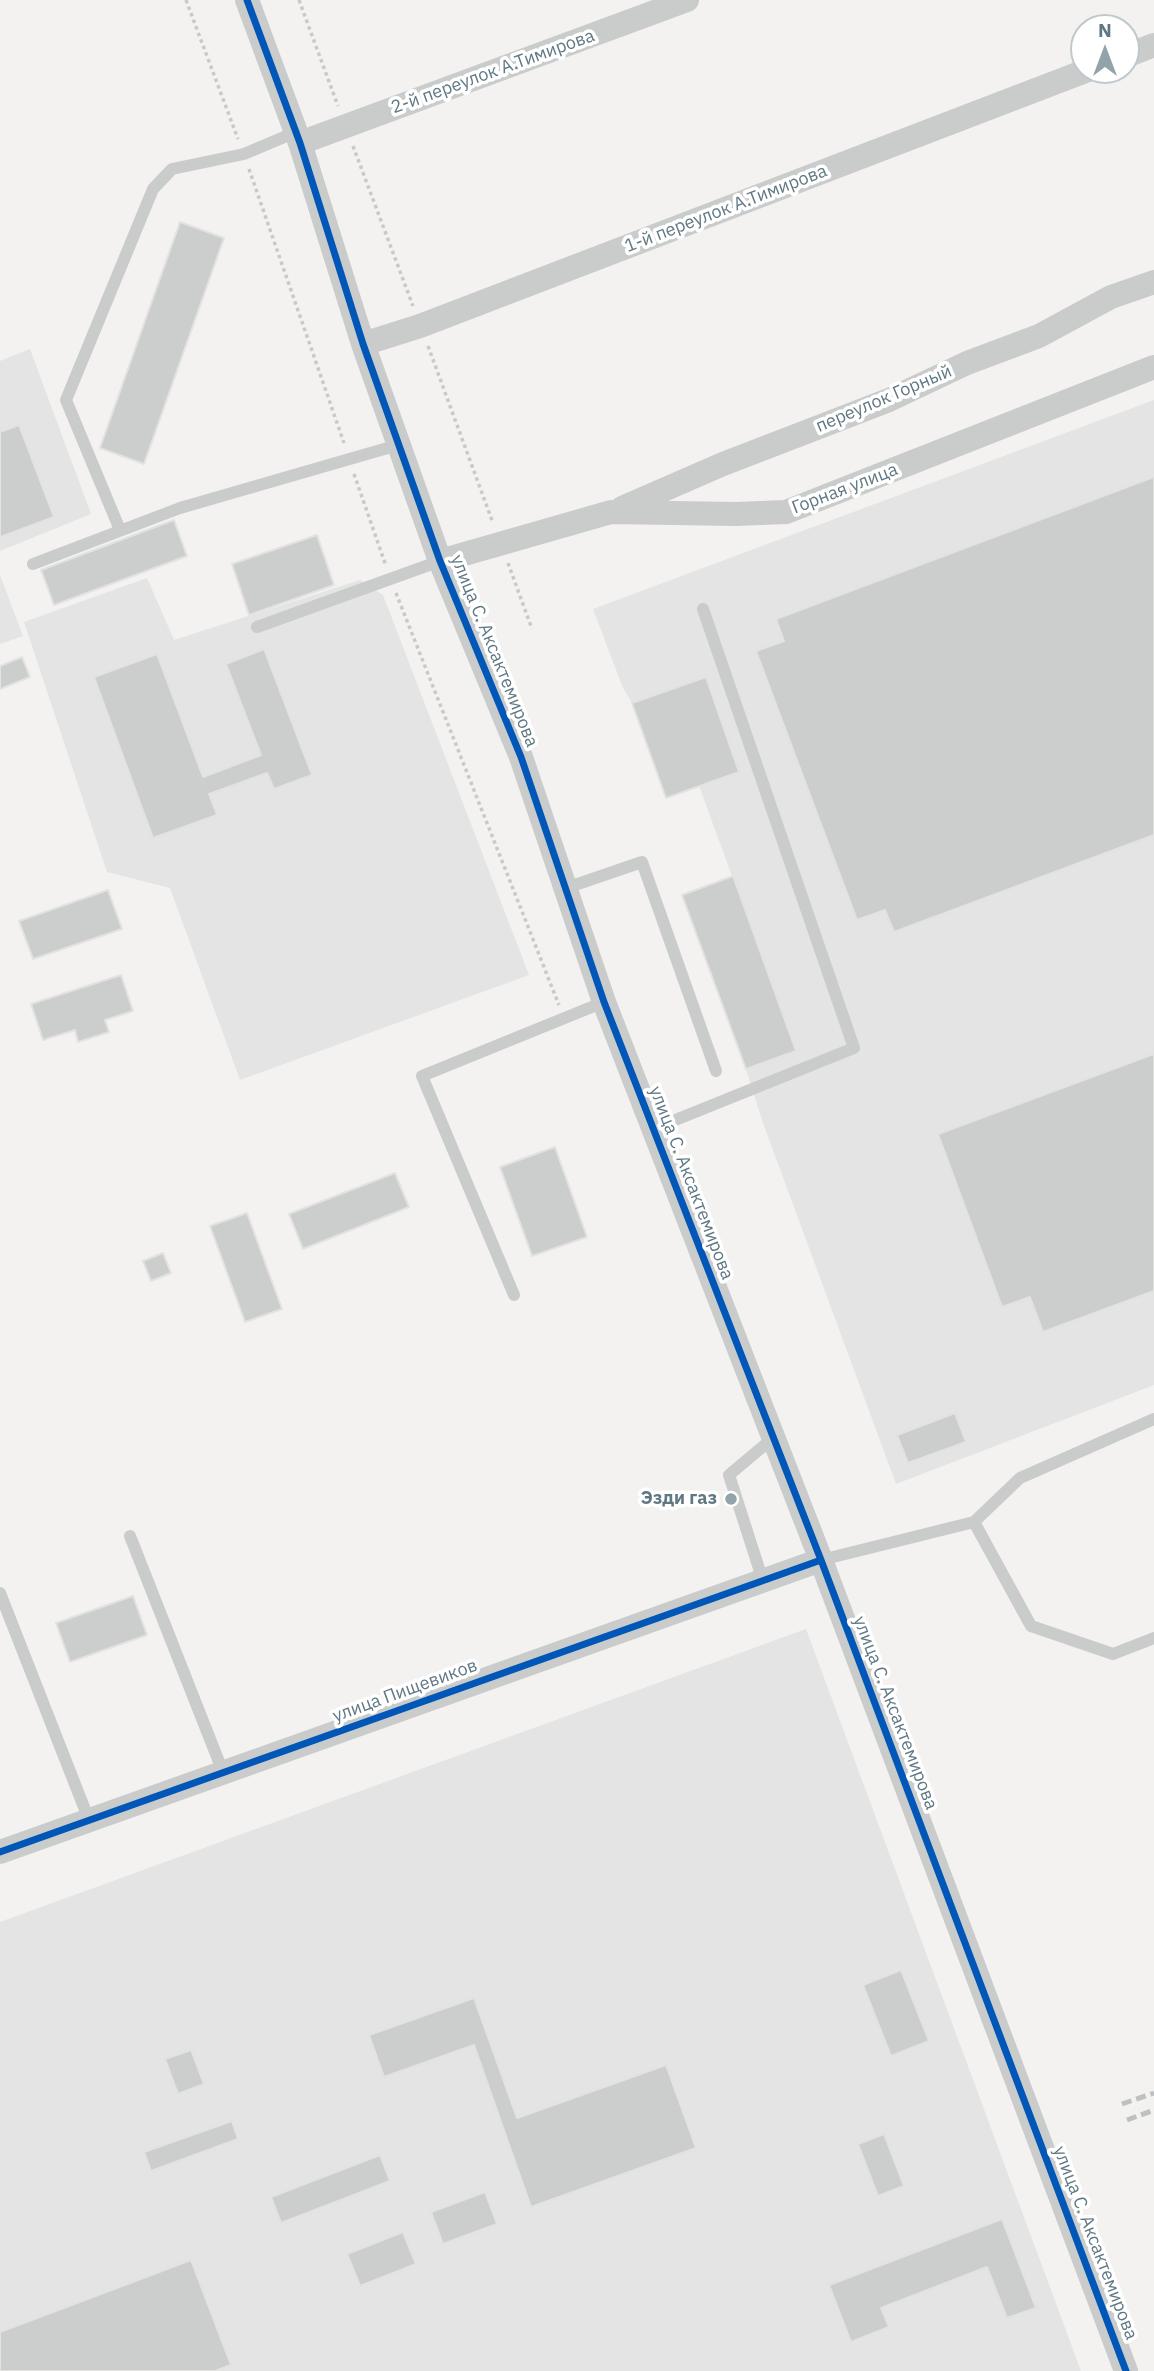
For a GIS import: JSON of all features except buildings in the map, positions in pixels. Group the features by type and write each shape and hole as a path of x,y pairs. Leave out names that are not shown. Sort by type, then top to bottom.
{"street":[{"name":"улица С. Аксактемирова","path":"247,0 298,138 363,344 440,561 521,757 604,1002 821,1560 1126,2371"},
{"name":"2-й переулок А.Тимирова","path":"298,138 687,0"},
{"name":"1-й переулок А.Тимирова","path":"363,344 420,326 1070,77"},
{"name":"переулок Горный","path":"611,512 723,464 889,400 967,363 1039,336 1111,297 1154,282"},
{"name":"Горная улица","path":"440,561 611,512 786,512 1154,367"},
{"name":"улица Пищевиков","path":"0,1852 821,1560"}],"lane":[{"path":"120,530 66,400 153,189 172,169 244,154 298,138"},
{"path":"33,564 180,508 398,445"},
{"path":"257,627 440,561"},
{"path":"653,1129 854,1048 703,609"},
{"path":"566,888 642,862 716,1072"},
{"path":"514,1295 422,1076 604,1002"},
{"path":"821,1560 974,1522 1020,1478 1154,1419"},
{"path":"763,1581 729,1475 773,1438"},
{"path":"974,1522 1031,1626 1113,1654 1154,1639"},
{"path":"130,1536 223,1772"},
{"path":"0,1593 89,1820"}],"path":[{"path":"186,0 244,154 390,578 564,1018"}],"shaded area":[{"path":"30,349 91,514 0,551 0,361"},
{"path":"1154,400 1154,1385 896,1484 682,895 732,876 699,786 666,798 632,703 623,688 593,609"},
{"path":"0,575 23,636 0,644"},
{"path":"147,578 174,640 360,580 383,595 529,975 240,1080 170,888 107,872 24,622"},
{"path":"806,1629 1081,2371 0,2371 0,1922"}],"railway":[{"path":"1122,2104 1154,2093"},
{"path":"1127,2120 1154,2110"}],"cycle path":[{"path":"247,0 300,143 363,344 440,561 521,757 604,1002 821,1560 1126,2371"},
{"path":"0,1852 821,1560"}],"place":[{"name":"Эзди газ","path":"731,1499"}]}
